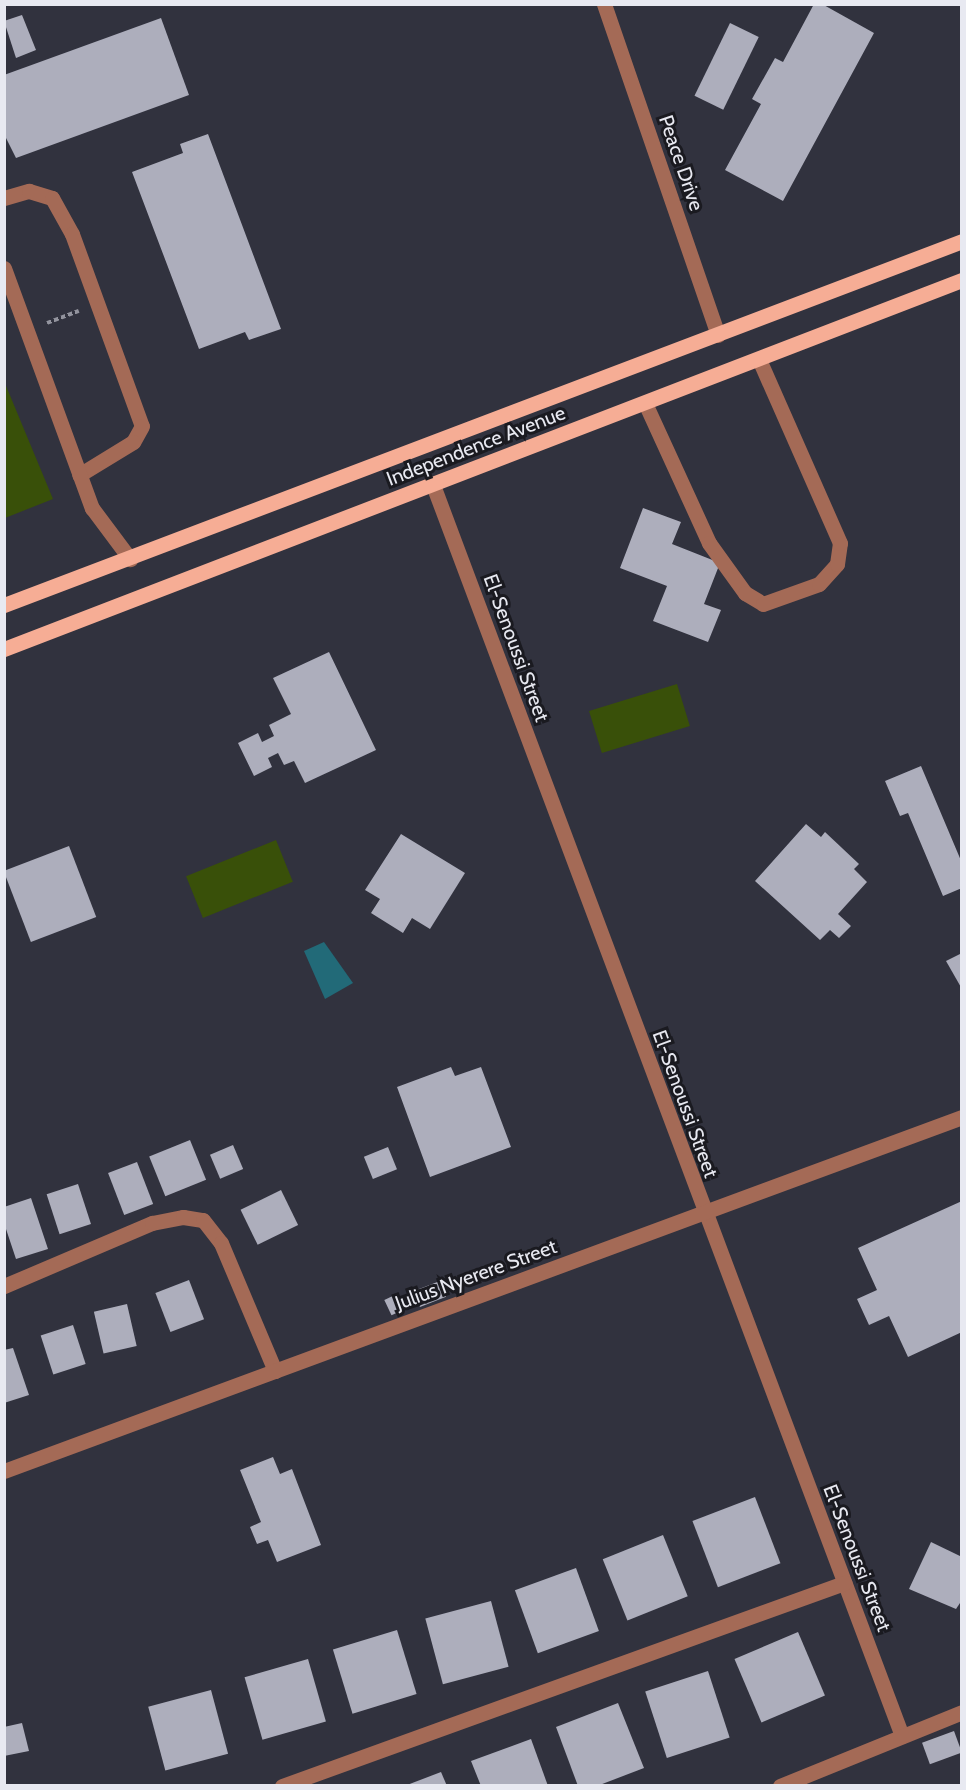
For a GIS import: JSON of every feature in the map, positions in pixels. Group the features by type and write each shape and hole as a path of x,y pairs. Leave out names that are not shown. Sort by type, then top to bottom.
{"main road":[{"name":"Independence Avenue","path":"4,605 130,559 463,427 589,386 962,241"},
{"name":"Independence Avenue","path":"4,649 962,280"}],"street":[{"name":"Peace Drive","path":"604,4 718,335"},
{"path":"4,198 29,191 51,198 72,234 142,426 133,442 79,475"},
{"path":"4,268 92,508 130,559"},
{"path":"645,403 709,543 745,593 763,604 819,584 837,564 840,543 759,360"},
{"name":"El-Senoussi Street","path":"433,485 704,1214 902,1736"},
{"name":"Julius Nyerere Street","path":"4,1471 962,1117"},
{"path":"4,1286 152,1223 183,1217 202,1220 221,1243 275,1371"},
{"path":"282,1785 844,1583"},
{"path":"780,1785 962,1712"},
{"path":"808,1774 820,1785"}],"path":[{"path":"27,331 98,304"}],"green space":[{"path":"4,381 53,499 5,518 4,518"},
{"path":"677,684 690,726 602,753 589,711"},
{"path":"276,840 293,882 203,918 186,876"}],"water":[{"path":"324,942 353,983 325,999 304,951"}],"building":[{"path":"814,4 822,4 874,33 783,201 725,170 761,104 752,99 775,58 783,62"},
{"path":"22,15 36,50 16,58 4,21"},
{"path":"161,18 189,95 16,158 4,134 4,75"},
{"path":"730,23 759,37 723,110 694,96"},
{"path":"208,134 281,329 249,340 245,332 199,349 132,172 183,153 180,144"},
{"path":"643,508 681,522 672,544 720,563 704,604 721,610 708,642 653,621 667,586 620,568"},
{"path":"329,652 376,750 305,783 294,761 284,765 278,753 268,758 272,767 254,776 238,743 258,733 262,742 274,736 269,725 291,714 273,678"},
{"path":"921,766 962,863 962,888 943,896 908,813 900,816 885,781"},
{"path":"806,824 821,837 825,832 859,864 854,869 867,882 838,914 851,926 839,938 830,930 820,940 755,881"},
{"path":"401,834 465,873 430,929 412,918 403,933 371,913 380,899 365,890"},
{"path":"69,846 96,917 31,942 4,871"},
{"path":"962,953 962,989 946,961"},
{"path":"451,1067 455,1076 481,1067 511,1147 430,1177 397,1087"},
{"path":"190,1140 206,1180 165,1196 149,1156"},
{"path":"233,1145 243,1169 220,1179 210,1155"},
{"path":"388,1147 397,1169 373,1179 364,1157"},
{"path":"137,1162 153,1204 124,1215 108,1173"},
{"path":"78,1184 91,1224 60,1234 47,1194"},
{"path":"281,1190 298,1225 258,1245 241,1210"},
{"path":"31,1198 48,1249 16,1259 4,1223 4,1207"},
{"path":"962,1201 962,1332 908,1357 889,1316 869,1325 857,1299 877,1290 858,1248"},
{"path":"189,1280 204,1319 170,1332 155,1293"},
{"path":"440,1281 446,1297 420,1307 414,1291"},
{"path":"397,1294 404,1309 391,1315 384,1300"},
{"path":"127,1304 137,1346 104,1354 94,1312"},
{"path":"73,1325 86,1364 53,1374 41,1336"},
{"path":"13,1348 29,1395 4,1403 4,1350"},
{"path":"273,1457 280,1474 292,1469 321,1545 277,1562 268,1540 257,1544 250,1527 261,1522 240,1470"},
{"path":"755,1497 780,1563 718,1587 692,1521"},
{"path":"663,1535 688,1596 627,1621 603,1559"},
{"path":"931,1542 962,1557 962,1600 956,1609 909,1589"},
{"path":"576,1568 599,1631 538,1653 515,1590"},
{"path":"491,1601 509,1667 443,1684 425,1619"},
{"path":"397,1630 417,1694 353,1714 333,1650"},
{"path":"798,1632 825,1696 761,1722 734,1659"},
{"path":"308,1659 326,1721 262,1740 245,1677"},
{"path":"708,1671 730,1738 667,1758 645,1691"},
{"path":"211,1690 228,1754 165,1771 148,1707"},
{"path":"618,1703 644,1768 597,1786 578,1786 556,1727"},
{"path":"22,1723 29,1751 4,1756 4,1727"},
{"path":"954,1731 962,1753 930,1764 922,1743"},
{"path":"531,1739 548,1786 481,1786 471,1761"},
{"path":"441,1772 447,1786 407,1786 407,1785"}]}
